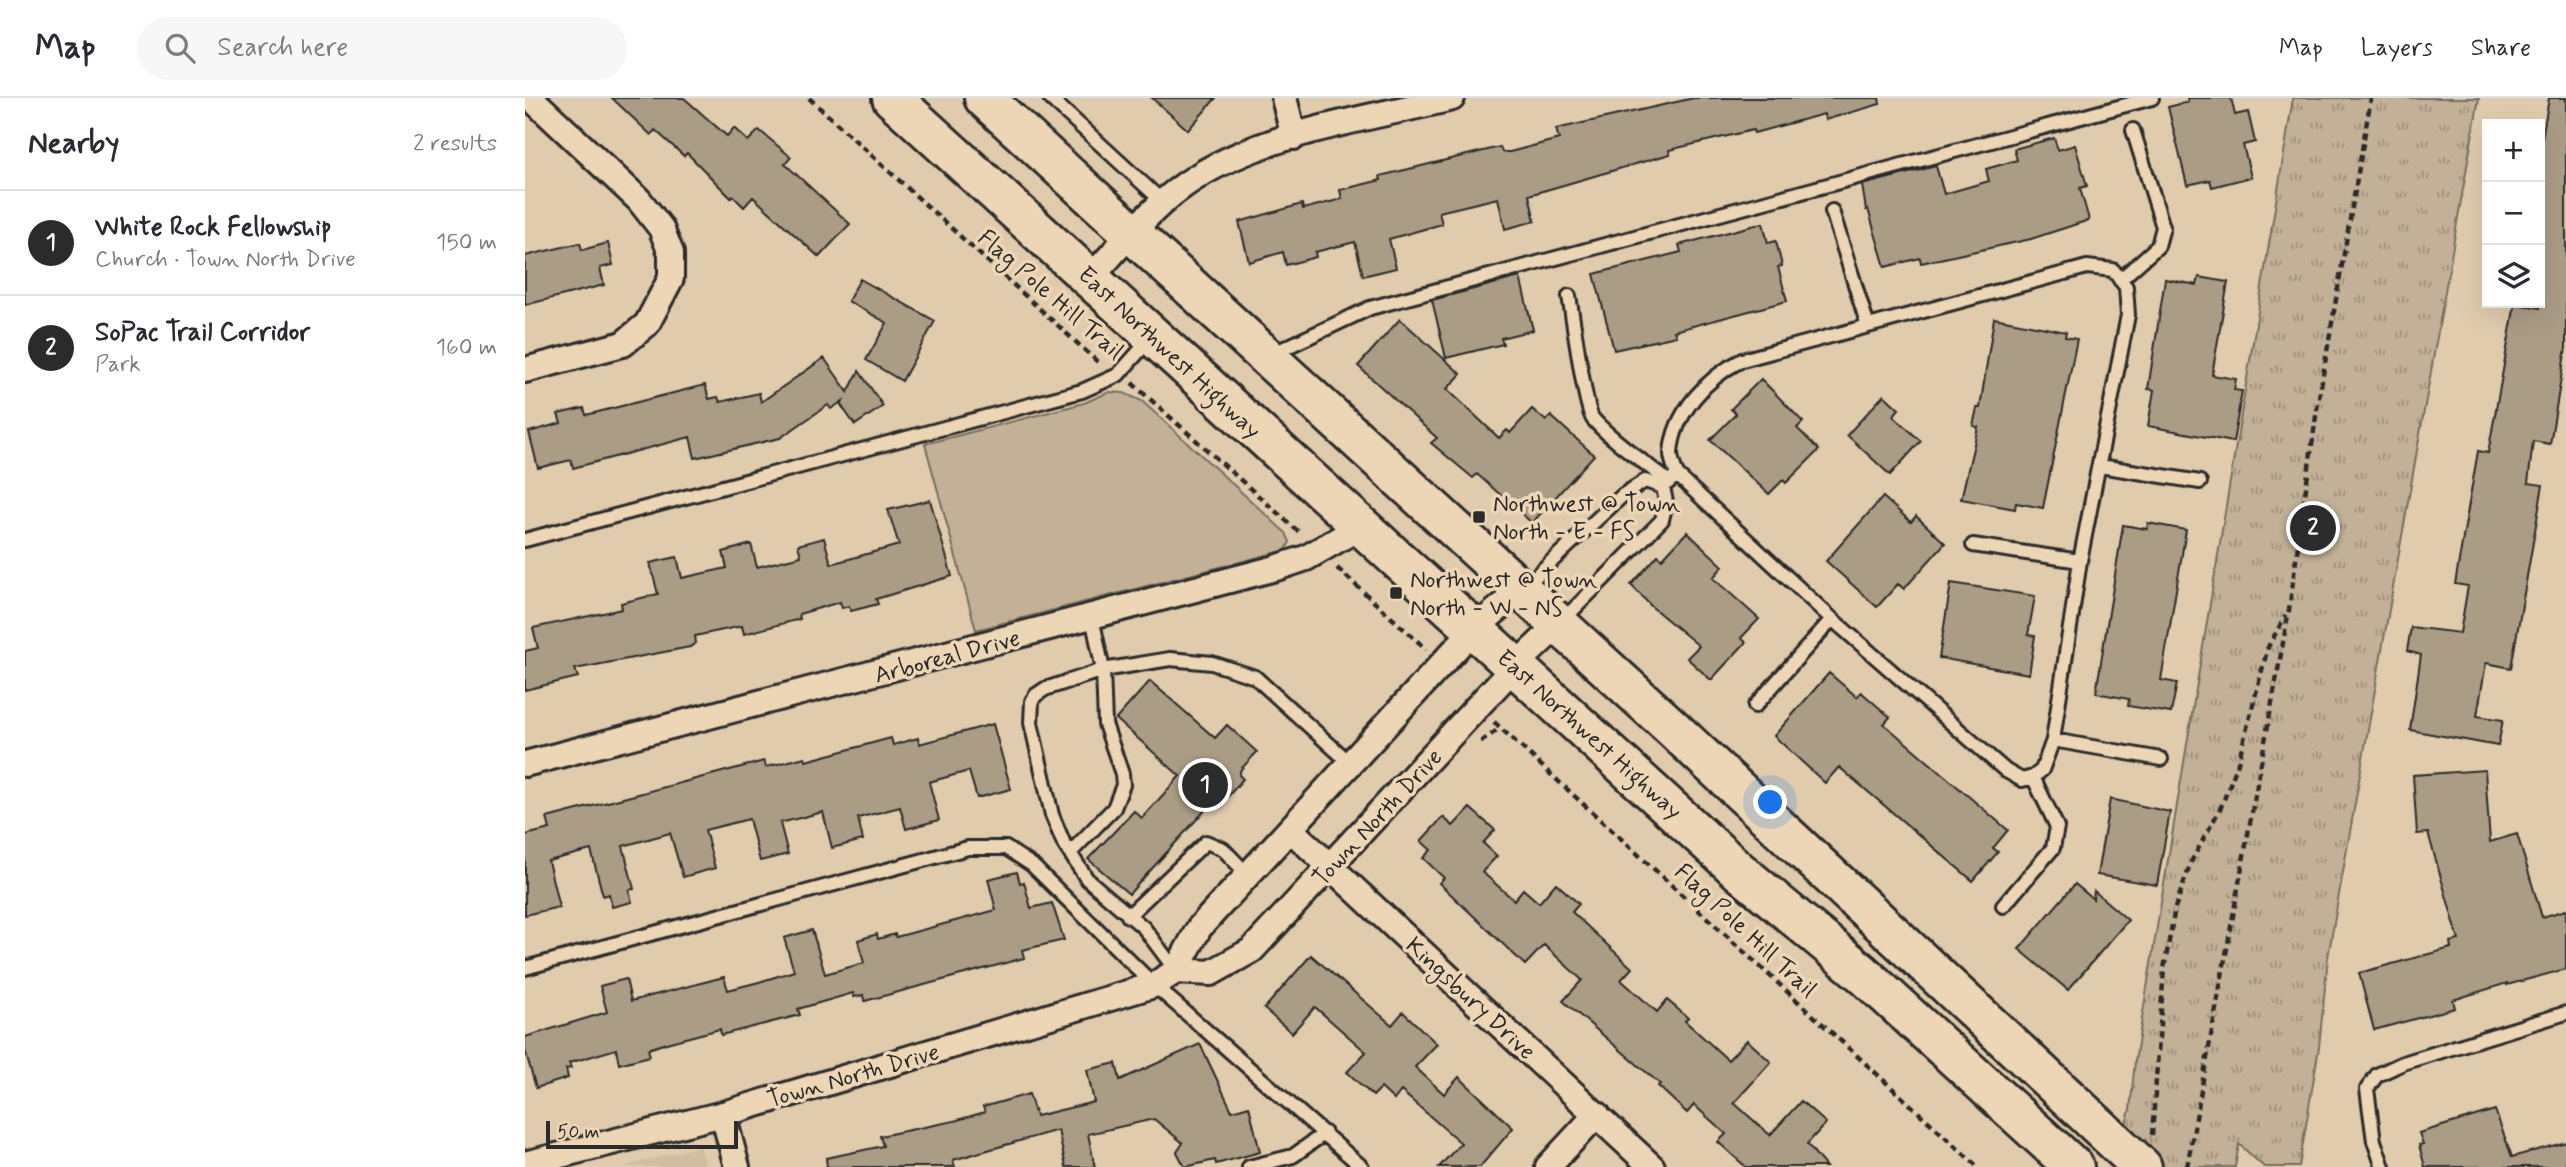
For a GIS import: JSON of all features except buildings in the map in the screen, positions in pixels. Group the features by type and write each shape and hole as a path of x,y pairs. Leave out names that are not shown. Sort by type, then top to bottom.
{"main road":[{"name":"East Northwest Highway","path":"892,98 1749,879 1862,973 2072,1165"},
{"path":"983,98 1559,624 2094,1123 2146,1156"}],"street":[{"path":"525,370 623,344 647,324 671,278 671,253 661,228 639,200 531,98"},
{"path":"1284,98 1294,137"},
{"path":"1090,279 1163,202 1198,176 1238,157 1294,137 1452,98"},
{"name":"Arboreal Drive","path":"525,764 1092,617 1306,558 1360,527"},
{"name":"Town North Drive","path":"525,1164 723,1114 1154,985 1176,971 1199,928 1474,629 1520,591"},
{"name":"Town North Drive","path":"1176,971 1211,973 1252,950 1331,868 1515,666 1559,624"},
{"name":"Kingsbury Drive","path":"1290,829 1652,1167"},
{"path":"723,1114 737,1167"},
{"path":"1548,1167 1597,1114"}],"lane":[{"path":"1050,98 1163,202"},
{"path":"1265,357 1370,307 2152,98"},
{"path":"2120,280 2158,246 2163,227 2133,130"},
{"path":"1832,211 1868,326"},
{"path":"1559,624 1662,520 1670,481 1671,455 1680,423 1697,395 1718,372 1742,360 2088,267 2113,270 2126,287 2128,315 2080,561 2053,740 2042,769 2033,777 2022,780 2006,771 1832,619 1670,481 1593,418 1585,401 1586,384 1569,296"},
{"path":"525,540 1082,391 1118,375 1152,336"},
{"path":"2100,466 2200,482"},
{"path":"1520,591 1623,495 1645,481 1670,481"},
{"path":"1973,545 2080,561"},
{"path":"1070,853 1114,808 1123,785 1122,774 1105,724 1103,670 1092,617"},
{"path":"1755,706 1832,619"},
{"path":"1176,971 1144,928 1087,879 1070,853 1052,815 1031,723 1031,708 1036,695 1045,688 1103,670 1170,659 1212,663 1246,672 1351,765"},
{"path":"2053,740 2161,759"},
{"path":"2003,906 2053,848 2057,827 2033,777"},
{"path":"1128,916 1206,842 1223,849 1248,875"},
{"path":"525,968 968,848 1006,848 1031,865 1154,985 1362,1167"},
{"path":"2383,1167 2374,1141 2367,1089 2378,1074 2403,1063 2566,1013"},
{"path":"1249,1167 1293,1156 1325,1133"}],"path":[{"name":"Flag Pole Hill Trail","path":"809,98 1058,328 1096,361 1139,387 1305,538"},
{"path":"2187,1167 2288,610 2317,409 2371,98"},
{"path":"1336,567 1430,653"},
{"path":"2146,1156 2157,1094 2157,1041 2164,969 2175,908 2191,862 2221,807 2237,766 2268,647 2288,610"},
{"name":"Flag Pole Hill Trail","path":"1491,719 1977,1167"},
{"path":"1476,745 1500,727"}],"shaded area":[{"path":"700,1146 706,1167 623,1167"}],"green space":[{"path":"2293,98 2479,98 2328,957 2319,1047 2299,1167 2264,1167 2239,1144 2235,1167 2113,1167 2130,1110 2135,1061"},
{"path":"1109,392 1124,393 1142,401 1286,533 1290,542 1286,550 976,630 925,444 1084,403"}],"place":[{"name":"Northwest @ Town North - E - FS","path":"1479,517"},
{"name":"SoPac Trail Corridor","path":"2313,528"},
{"name":"Northwest @ Town North - W - NS","path":"1396,593"},
{"name":"White Rock Fellowship","path":"1205,785"}]}
